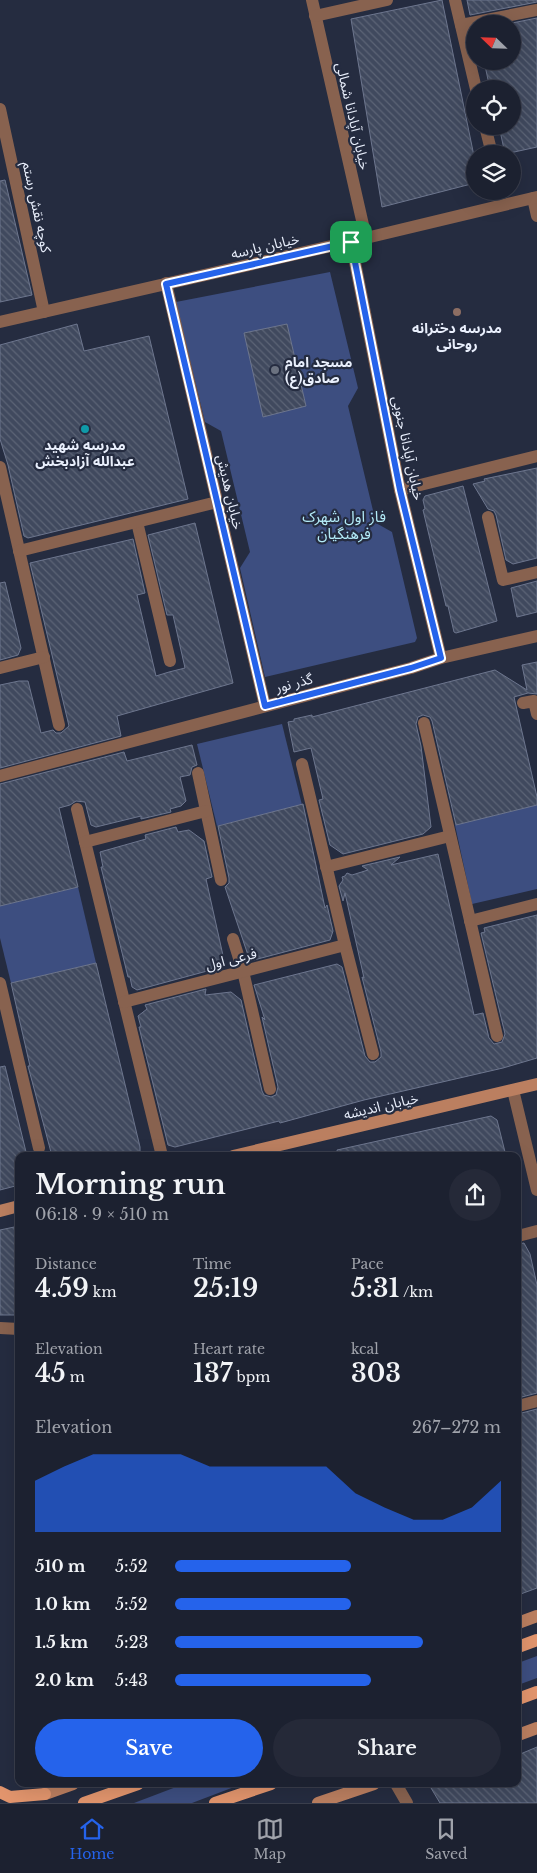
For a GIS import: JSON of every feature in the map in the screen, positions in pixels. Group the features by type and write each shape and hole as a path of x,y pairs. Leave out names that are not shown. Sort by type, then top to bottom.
{"main road":[{"path":"521,1646 537,1640"},
{"path":"521,1698 537,1692"},
{"path":"84,1803 129,1787"},
{"path":"215,1803 262,1787"},
{"path":"0,1792 10,1796 45,1794"}],"street":[{"name":"خیابان آپادانا شمالی","path":"312,0 366,238"},
{"path":"315,16 387,0"},
{"path":"455,0 474,80"},
{"path":"461,25 537,10"},
{"name":"کوچه نقش رستم","path":"0,109 44,312"},
{"path":"535,197 537,216"},
{"name":"خیابان پارسه","path":"0,322 351,242 535,197"},
{"name":"خیابان آپادانا جنوبی","path":"351,242 400,490 441,658"},
{"name":"خیابان هدیش","path":"166,284 265,706"},
{"path":"400,490 537,456"},
{"path":"0,470 60,725"},
{"path":"19,551 217,502"},
{"path":"488,517 503,580 537,572"},
{"path":"137,522 170,661"},
{"name":"گذر نور","path":"0,776 411,668 441,658 537,636"},
{"path":"0,668 44,657"},
{"path":"523,703 534,700 537,714"},
{"path":"424,723 497,1036"},
{"path":"302,764 373,1054"},
{"path":"198,773 221,880"},
{"path":"77,809 161,1152"},
{"path":"85,842 206,811"},
{"path":"326,867 450,836"},
{"path":"470,921 537,904"},
{"path":"233,939 270,1089"},
{"name":"فرعی اول","path":"124,1002 345,945"},
{"path":"0,983 5,1026 39,1148"},
{"name":"خیابان اندیشه","path":"249,1152 537,1084"},
{"path":"513,1090 537,1190"},
{"path":"0,1211 15,1207"},
{"path":"521,1235 537,1231"},
{"path":"0,1328 15,1329"},
{"path":"521,1405 537,1401"},
{"path":"521,1622 537,1616"},
{"path":"521,1734 537,1728"},
{"path":"45,1794 65,1787"},
{"path":"318,1803 365,1787"},
{"path":"398,1787 407,1803"}],"shaded area":[{"path":"330,272 358,388 348,406 376,523 392,532 417,638 415,642 265,677 240,568 250,552 221,431 205,422 176,302","holes":["287,324 306,406 244,334"]},
{"path":"282,724 302,805 217,826 197,744"},
{"path":"537,805 537,889 472,904 455,825"},
{"path":"78,887 96,963 11,983 0,938 0,906"},
{"path":"537,1656 537,1678 521,1684 521,1662"},
{"path":"176,1787 234,1787 192,1803 134,1803"}],"building":[{"path":"442,0 466,117 466,135 470,135 472,145 466,145 466,185 382,207 351,19"},
{"path":"467,0 537,0 537,2 470,15"},
{"path":"537,18 537,147 521,150 521,145 503,145 501,135 521,135 521,80 488,80 486,70 521,70 521,21"},
{"path":"5,180 32,295 0,302 0,181"},
{"name":"مدرسه شهید عبدالله آزادبخش","path":"77,324 84,351 149,336 188,499 28,538 24,536 8,465 0,439 0,345"},
{"name":"مسجد امام صادق(ع)","path":"287,324 306,406 263,417 244,333"},
{"path":"537,468 537,558 513,564 506,560 494,511 488,509 473,484 485,481 484,479"},
{"path":"463,486 497,621 456,633 454,632 448,606 446,606 423,510 425,509 423,500 425,496"},
{"path":"195,523 233,683 117,716 121,736 0,768 0,685 28,681 41,733 53,730 56,733 61,733 69,726 30,563 133,539 145,593 137,595 156,676 185,668 173,615 167,615 148,535"},
{"path":"537,581 537,612 517,617 511,588"},
{"path":"5,582 21,648 18,655 0,660 0,583"},
{"path":"537,662 537,694 528,693 514,697 537,797 537,805 456,825 432,721 430,717 423,715 418,717 416,724 421,746 431,827 423,834 343,854 330,845 319,800 323,799 311,748 294,752 288,722 495,670 527,690 522,665"},
{"path":"192,745 197,765 192,767 190,775 180,777 186,801 181,806 170,809 171,812 141,819 141,816 96,827 91,825 85,802 76,801 59,808 78,887 0,906 0,784 124,752 127,761"},
{"path":"303,804 325,908 327,905 333,931 330,940 250,961 225,887 229,883 229,878 218,826"},
{"path":"176,827 178,832 189,830 204,841 212,877 206,879 224,960 222,967 137,990 132,987 130,977 128,977 101,867 103,867 100,852 146,839 145,835"},
{"path":"438,854 474,1015 483,1013 489,1038 494,1044 502,1042 505,1034 481,933 485,932 484,928 537,915 537,1058 503,1068 364,1100 280,1123 279,1121 175,1147 168,1145 139,1027 141,1027 138,1016 147,1009 145,1005 206,989 205,995 231,992 241,1000 262,1091 264,1095 271,1097 276,1095 278,1087 262,1017 265,1020 254,985 337,964 342,967 365,1056 370,1062 375,1062 381,1057 381,1052 362,977 364,978 345,893 343,901 339,886 343,880 342,877 347,873 352,875 368,870 362,866 400,857 391,865"},
{"path":"96,963 140,1152 51,1152 28,1066 30,1066 11,983"},
{"path":"5,1066 26,1152 15,1152 15,1186 0,1190 0,1067"},
{"path":"491,1116 497,1120 505,1152 337,1152 337,1150"},
{"path":"15,1227 15,1315 0,1315 0,1230"},
{"path":"524,1243 530,1254 537,1285 537,1393 521,1397 521,1244"},
{"path":"537,1409 537,1588 521,1594 521,1413"},
{"path":"537,1747 537,1803 440,1803 431,1788 521,1787 521,1754"}],"place":[{"name":"مدرسه دخترانه روحانی","path":"457,312"},
{"name":"مسجد امام صادق(ع)","path":"275,370"},
{"name":"مدرسه شهید عبدالله آزادبخش","path":"85,429"}],"district":[{"name":"فاز اول شهرک فرهنگیان","path":"344,524"}],"route":[{"path":"351,242 400,490 441,658 411,668 265,706 166,284 351,242"}]}
